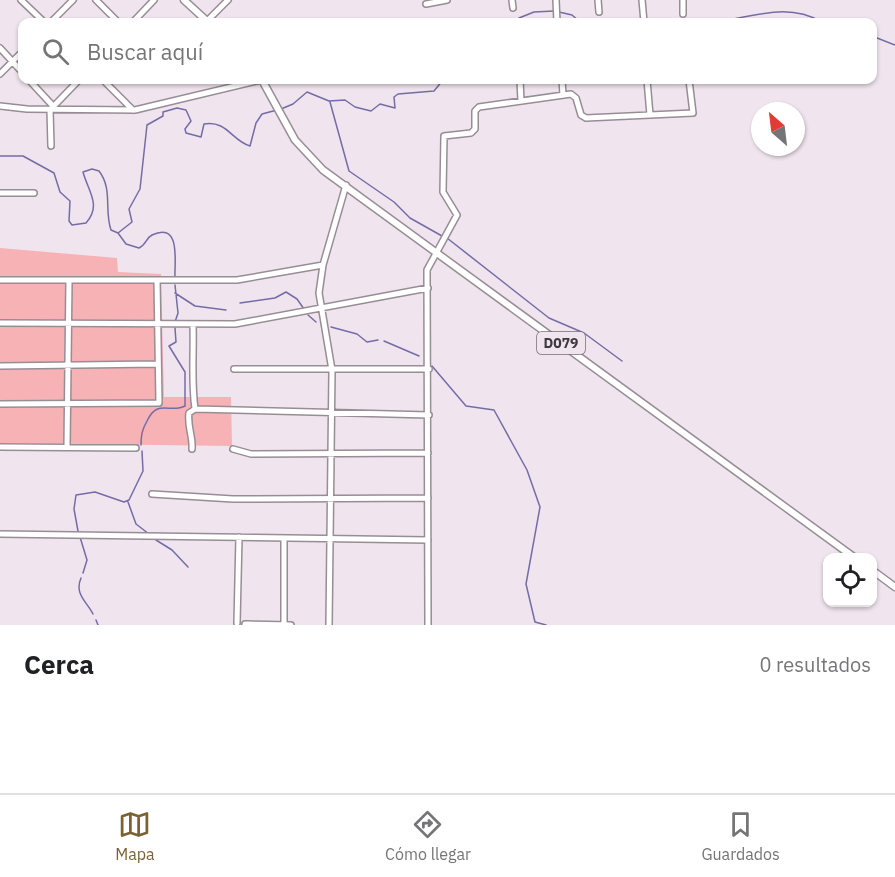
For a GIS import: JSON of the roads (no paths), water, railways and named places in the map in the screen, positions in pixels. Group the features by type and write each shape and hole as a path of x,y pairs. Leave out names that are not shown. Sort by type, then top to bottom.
{"main road":[{"path":"184,0 203,18"},
{"name":"D079","path":"264,84 295,140 311,160 848,553"},
{"path":"877,573 895,587"}],"street":[{"path":"21,0 40,18"},
{"path":"55,18 73,0"},
{"path":"96,0 114,18"},
{"path":"137,18 154,0"},
{"path":"211,18 228,0"},
{"path":"426,4 447,0"},
{"path":"512,0 513,8"},
{"path":"598,0 599,12"},
{"path":"642,0 644,18"},
{"path":"683,0 683,14"},
{"path":"556,3 557,18"},
{"path":"0,48 18,67"},
{"path":"0,74 18,57"},
{"path":"32,84 52,108 51,146"},
{"path":"52,108 75,84"},
{"path":"107,84 133,110"},
{"path":"0,106 133,110 247,84"},
{"path":"520,84 521,101"},
{"path":"562,84 563,94"},
{"path":"647,84 650,115"},
{"path":"422,625 428,625 427,270 458,215 443,192 444,136 471,133 475,129 475,111 479,107 563,94 574,95 581,115 586,118 693,113 689,84"},
{"path":"328,625 332,497 332,370 319,293 323,265 345,185"},
{"path":"0,193 34,193"},
{"path":"0,280 237,280 323,265"},
{"path":"67,447 69,280"},
{"path":"0,404 159,403 157,280"},
{"path":"0,323 235,324 428,288"},
{"path":"193,325 194,372 191,382 195,409"},
{"path":"0,366 157,364"},
{"path":"234,369 429,369"},
{"path":"192,449 193,438 187,422 189,412 195,409 332,410 429,415"},
{"path":"0,447 136,448"},
{"path":"233,450 251,454 428,453"},
{"path":"152,494 232,499 428,498"},
{"path":"0,534 428,540"},
{"path":"237,623 239,537"},
{"path":"284,538 284,625"},
{"path":"245,624 291,625"}],"waterway":[{"path":"519,18 534,12 554,11"},
{"path":"559,12 576,18"},
{"path":"739,18 782,12 813,18"},
{"path":"877,38 895,45"},
{"path":"281,109 293,104 307,92 329,101 345,100 355,107 371,111 380,104 395,108 394,97 398,94 434,91 440,84"},
{"path":"330,102 349,171 394,202 410,218 442,236"},
{"path":"0,156 23,156 54,173 60,192 70,201 69,221 72,225 86,223 93,210 92,198 83,172 92,169 99,171 106,185 111,230 118,233 132,222 129,209 140,189 147,125 163,116 163,112 177,108 186,110 191,121 185,129 186,133 201,137 204,124 218,125 250,146 256,123 262,114 277,110"},
{"path":"118,233 126,244 139,248 152,235 162,232 168,234 174,246 175,278"},
{"path":"447,238 549,318 584,333 622,361"},
{"path":"175,285 178,313 175,322"},
{"path":"240,303 275,298 286,292 297,299 304,309"},
{"path":"175,293 195,306 226,310"},
{"path":"308,315 316,322"},
{"path":"331,327 357,334 367,342 378,340"},
{"path":"141,445 144,427 155,410 185,406 185,372 169,346 176,342 175,328"},
{"path":"384,341 419,356"},
{"path":"432,366 466,406 494,410 527,470 540,507 526,584 535,622 546,625"},
{"path":"78,531 74,509 76,495 95,492 124,502 129,500 143,471 142,451"},
{"path":"128,502 136,524 149,534"},
{"path":"80,537 87,560 83,573"},
{"path":"156,540 172,550 188,567"},
{"path":"81,578 80,593 93,614"},
{"path":"96,620 98,625"}]}
